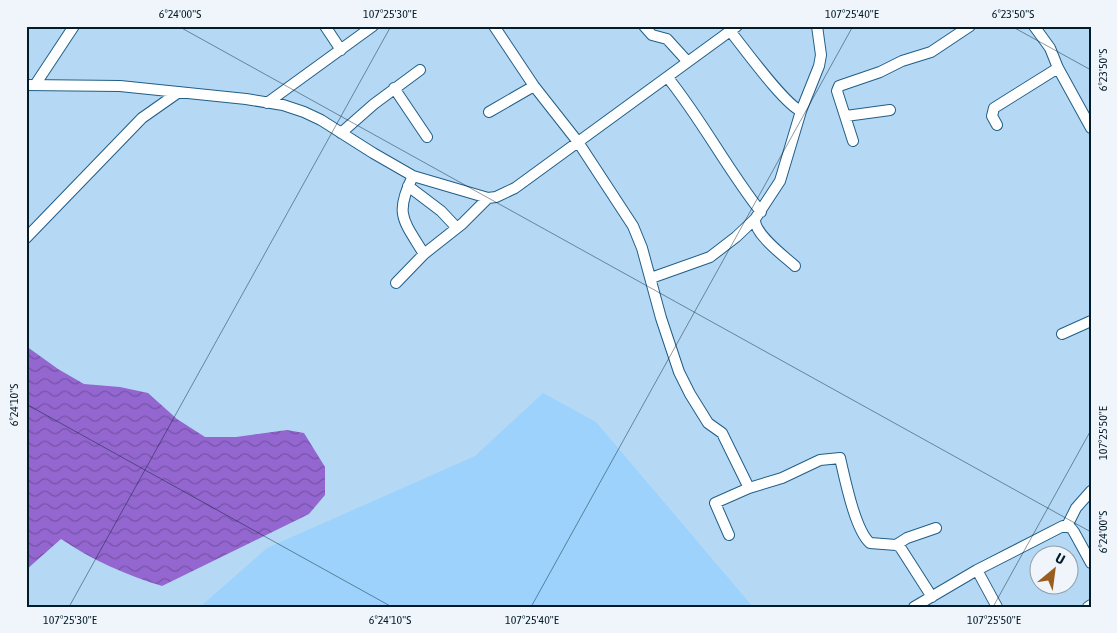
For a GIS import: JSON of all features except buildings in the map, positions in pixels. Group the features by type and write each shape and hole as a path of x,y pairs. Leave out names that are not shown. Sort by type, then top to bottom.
{"street":[{"path":"31,85 74,26"},
{"path":"325,26 341,50"},
{"path":"268,102 373,26"},
{"path":"494,26 534,86 578,142 633,226 642,248 660,318 679,372 690,394 708,422 722,433 749,488"},
{"path":"644,26 652,36 666,39 688,61"},
{"path":"795,266 754,225 758,215 780,181 800,111 819,66 821,55 816,26"},
{"path":"853,141 837,91 839,86 922,56 942,46 970,26"},
{"path":"1034,26 1050,48 1058,68 1091,128"},
{"path":"31,85 120,86 283,105 321,120 413,176 488,198 496,197 515,188 733,29 775,87 800,111"},
{"path":"997,125 992,116 994,108 1058,68"},
{"path":"341,133 394,88 420,70"},
{"path":"668,78 707,134 758,215"},
{"path":"489,112 534,86"},
{"path":"394,88 427,137"},
{"path":"26,238 142,118 179,92"},
{"path":"846,116 890,110"},
{"path":"413,176 404,196 402,216 424,254"},
{"path":"408,186 441,211 457,228"},
{"path":"396,283 424,254 457,228 488,198"},
{"path":"651,278 710,257 736,237 758,215"},
{"path":"1062,334 1091,321"},
{"path":"729,535 715,502 749,488 782,478 820,460 840,458 861,532 870,543 896,546 904,552 932,597"},
{"path":"914,607 977,570 1057,529 1067,526 1076,508 1091,491"},
{"path":"1067,526 1074,532 1091,563"},
{"path":"896,546 907,538 936,528"},
{"path":"977,570 997,607"}],"shaded area":[{"path":"543,393 596,422 753,607 200,607 267,548 475,456"}],"water":[{"path":"26,346 58,369 84,384 120,387 148,393 177,419 205,437 236,437 287,430 304,433 325,467 325,495 309,514 162,586 110,566 85,554 61,539 26,570"}]}
